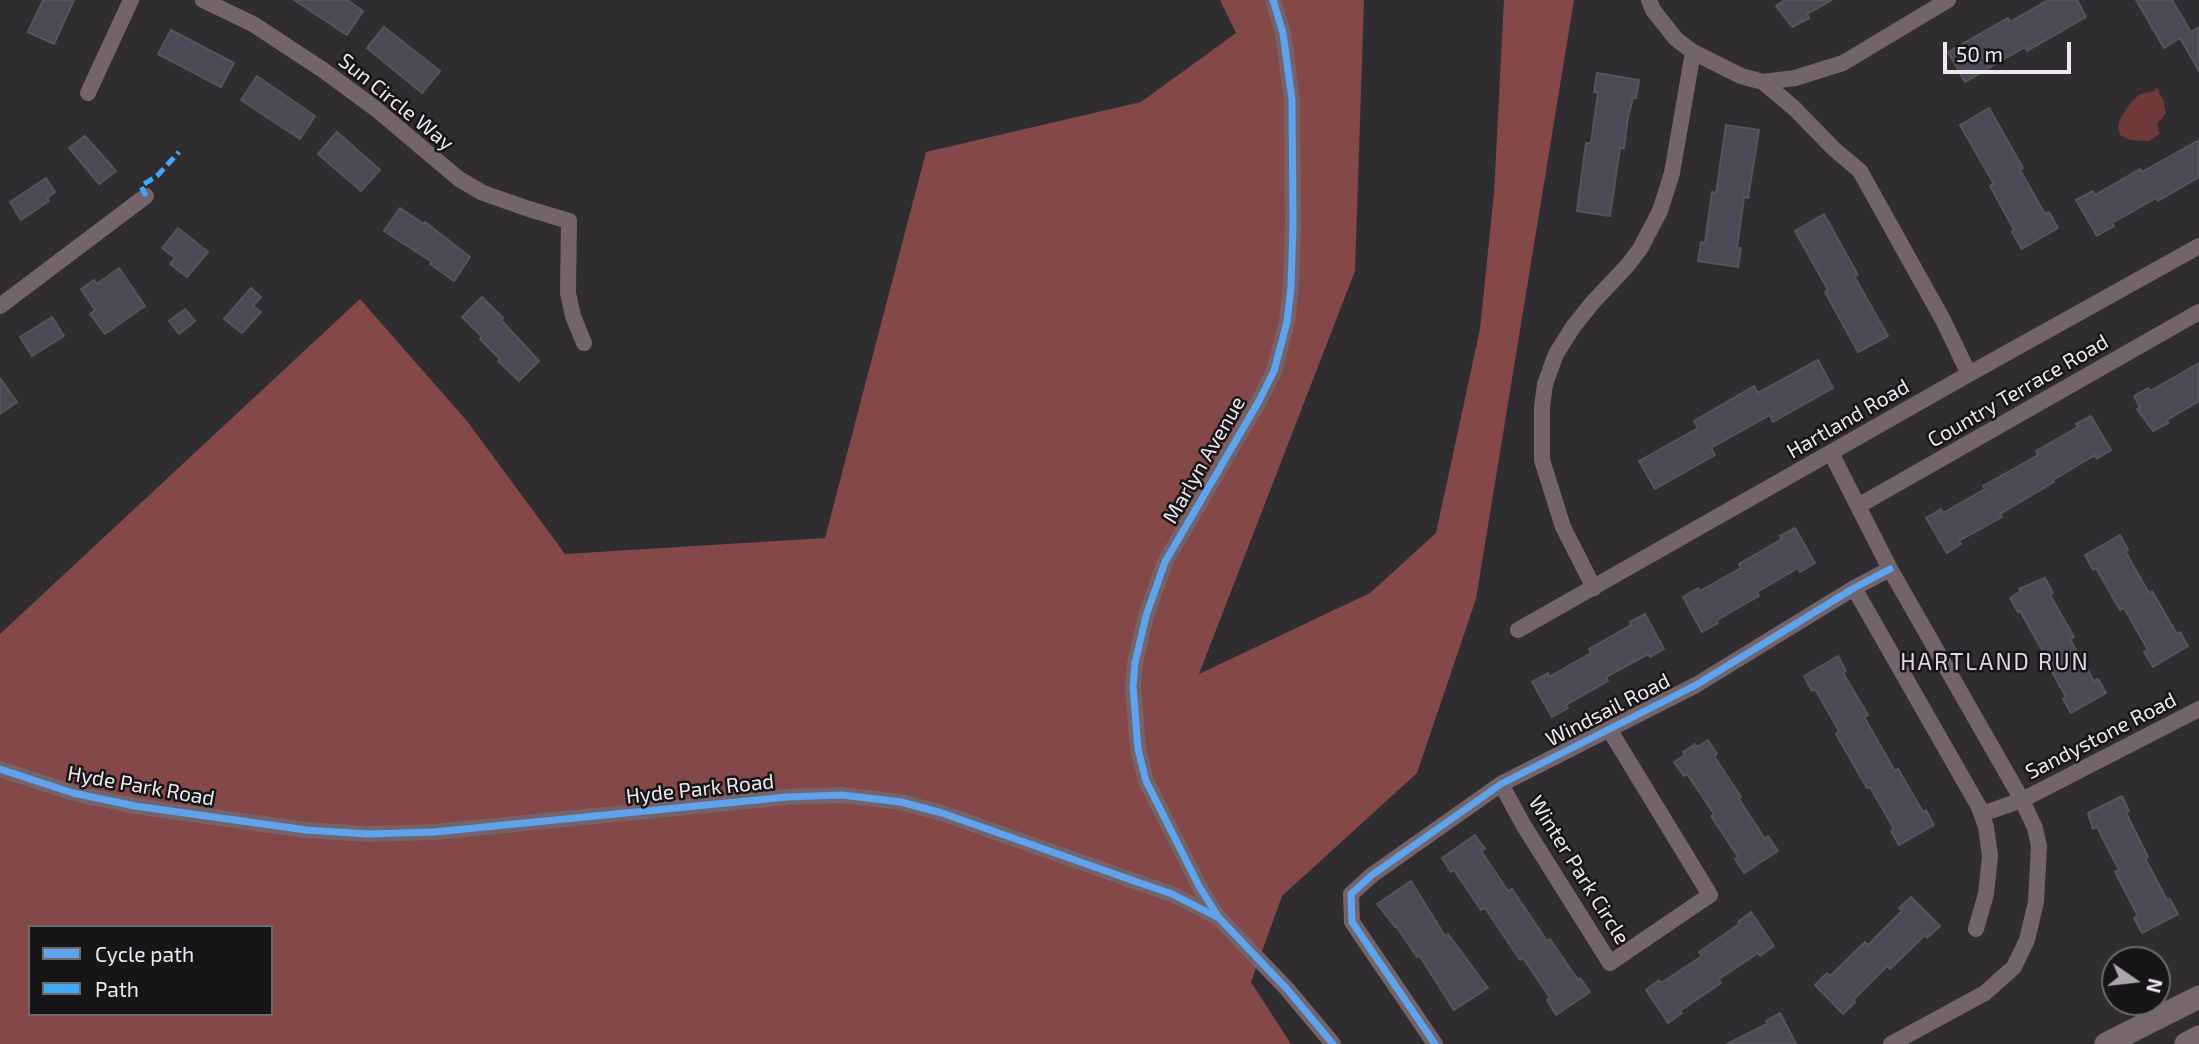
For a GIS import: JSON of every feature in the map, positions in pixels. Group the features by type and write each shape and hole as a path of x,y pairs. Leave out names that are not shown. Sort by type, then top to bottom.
{"main road":[{"path":"2106,1044 2199,997"},
{"path":"2186,1044 2199,1037"}],"street":[{"path":"88,93 131,0"},
{"name":"Sun Circle Way","path":"203,0 253,24 323,70 376,108 459,179 483,192 569,221 568,293 573,316 584,343"},
{"name":"Marlyn Avenue","path":"1219,918 1199,886 1146,781 1138,749 1133,687 1135,663 1146,615 1165,562 1259,401 1274,371 1287,322 1292,287 1292,100 1283,33 1273,0"},
{"path":"1649,0 1653,10 1676,40 1693,52 1741,76 1763,82 1795,78 1843,64 1948,0"},
{"path":"1594,587 1563,527 1542,460 1545,384 1556,355 1573,327 1627,266 1652,228 1672,173 1693,52"},
{"path":"1763,82 1860,171 1943,320 1969,374"},
{"path":"0,306 100,233 146,195"},
{"name":"Hartland Road","path":"1518,630 2199,246"},
{"name":"Country Terrace Road","path":"1858,506 2199,312"},
{"path":"1831,453 1890,569 2022,800 2035,828 2039,846 2039,886 2027,940 2014,967 1985,993 1891,1044"},
{"name":"Windsail Road","path":"1435,1044 1352,922 1351,894 1373,875 1501,784 1696,685 1854,588 1890,569"},
{"path":"1854,588 1982,814 1989,842 1990,871 1976,929"},
{"name":"Sandystone Road","path":"1982,814 2022,800 2199,709"},
{"name":"Winter Park Circle","path":"1501,784 1524,826 1610,963 1710,895 1609,729"},
{"name":"Hyde Park Road","path":"0,769 73,793 135,806 306,830 368,834 434,832 787,797 842,795 901,802 956,818 1172,894 1219,918 1287,989 1333,1044"}],"shaded area":[{"path":"1220,0 1364,0 1355,271 1199,674 1370,593 1436,533 1480,329 1494,193 1504,0 1574,0 1476,599 1417,773 1282,896 1251,982 1291,1044 0,1044 0,634 360,299 467,421 565,554 825,538 926,152 1141,102 1236,33"},
{"path":"2156,88 2163,99 2166,113 2157,124 2160,134 2149,141 2131,140 2120,135 2120,119 2131,102 2140,94 2154,91"}],"building":[{"path":"43,0 74,0 54,44 28,32"},
{"path":"294,0 347,0 363,11 347,35"},
{"path":"1785,0 1832,0 1807,14 1809,18 1792,27 1776,6"},
{"path":"2048,0 2077,0 2086,17 2027,51 2025,47 1965,82 1948,52 2008,18 2010,22"},
{"path":"2136,0 2172,0 2191,32 2199,27 2199,71 2180,38 2164,48"},
{"path":"384,27 440,71 422,93 367,48"},
{"path":"171,30 234,63 221,87 158,54"},
{"path":"1597,73 1639,80 1636,98 1633,98 1628,117 1624,148 1620,148 1610,216 1577,211 1586,143 1591,143 1598,93 1594,92"},
{"path":"257,76 315,116 300,139 241,100"},
{"path":"1989,108 2045,214 2049,212 2058,228 2022,249 1990,186 1994,184 1960,125"},
{"path":"1726,125 1759,130 1748,198 1744,197 1737,248 1741,248 1738,267 1698,261 1701,242 1705,243 1712,192 1716,193"},
{"path":"337,132 380,170 361,191 318,154"},
{"path":"85,136 116,171 99,184 69,148"},
{"path":"2199,140 2199,177 2112,223 2114,226 2097,236 2076,200 2093,191 2095,195"},
{"path":"46,178 55,192 47,198 49,201 21,220 10,202"},
{"path":"400,208 424,224 425,222 470,257 454,281 430,264 432,262 384,231"},
{"path":"1824,214 1858,275 1854,276 1888,336 1858,352 1795,231"},
{"path":"178,228 208,252 187,277 170,264 175,258 162,248"},
{"path":"119,268 145,306 105,334 90,314 95,310 81,289 94,280 97,284"},
{"path":"251,288 261,297 253,306 261,312 242,333 224,319"},
{"path":"482,297 539,361 519,381 498,361 500,359 480,339 482,337 462,317"},
{"path":"185,309 195,321 179,334 169,321"},
{"path":"52,317 64,336 32,356 20,337"},
{"path":"1818,360 1833,388 1773,422 1770,415 1711,448 1715,455 1655,489 1639,461 1698,428 1694,421 1754,386 1758,393"},
{"path":"2199,363 2199,401 2153,431 2137,409 2140,407 2134,396 2148,388 2150,391"},
{"path":"0,378 17,402 0,414"},
{"path":"2091,416 2111,450 2097,459 2095,455 2053,480 2054,482 2000,514 2002,517 1959,541 1961,544 1947,553 1926,518 1941,509 1943,513 1985,489 1983,486 2038,455 2036,451 2078,427 2076,424"},
{"path":"1795,528 1815,563 1800,572 1798,568 1757,592 1759,596 1717,620 1718,623 1702,632 1683,597 1698,588 1700,591 1741,568 1739,564 1782,539 1780,536"},
{"path":"2120,535 2128,550 2125,551 2149,593 2152,591 2177,634 2180,632 2188,646 2153,667 2144,652 2148,650 2124,608 2120,610 2096,568 2093,570 2085,555"},
{"path":"2045,578 2053,593 2050,595 2074,637 2070,639 2094,681 2098,679 2106,693 2071,713 2063,699 2066,697 2043,656 2045,655 2010,598 2021,591 2019,589"},
{"path":"1645,614 1664,649 1650,657 1648,654 1606,677 1608,681 1566,705 1568,708 1552,717 1532,682 1548,673 1549,677 1591,653 1589,649"},
{"path":"1838,656 1846,671 1843,673 1868,715 1864,717 1895,771 1898,769 1923,812 1926,810 1934,825 1899,845 1891,831 1894,829 1836,734 1839,731 1815,689 1812,691 1804,676"},
{"path":"1708,740 1717,754 1714,756 1741,797 1739,799 1765,839 1768,836 1778,851 1744,873 1735,859 1738,857 1711,816 1714,814 1687,774 1684,776 1674,762 1695,744 1697,747"},
{"path":"2122,796 2129,811 2126,813 2148,857 2145,858 2167,900 2170,899 2178,914 2142,933 2134,918 2138,916 2115,872 2119,870 2097,827 2093,829 2088,813"},
{"path":"1475,835 1485,849 1481,851 1508,891 1512,889 1547,941 1550,939 1578,980 1580,978 1590,992 1556,1015 1547,1000 1550,998 1523,958 1520,960 1485,908 1481,910 1454,870 1451,872 1442,858"},
{"path":"1411,881 1445,936 1448,934 1488,988 1454,1010 1419,955 1417,957 1377,904"},
{"path":"1911,897 1940,926 1927,938 1925,935 1890,969 1887,966 1843,1014 1815,985 1827,973 1830,976 1865,942 1868,945 1902,911 1899,908"},
{"path":"1751,912 1774,946 1760,956 1758,953 1719,979 1721,983 1680,1011 1682,1013 1668,1023 1646,990 1702,956 1699,952 1739,924 1738,922"},
{"path":"1780,1013 1796,1044 1727,1044 1767,1024 1766,1021"}],"marked path":[{"path":"146,196 141,186 157,176 179,152"}],"cycle path":[{"path":"1217,915 1199,886 1146,781 1138,749 1133,687 1135,663 1146,616 1165,562 1259,401 1274,371 1287,322 1293,224 1292,100 1283,33 1273,0"},
{"path":"1435,1044 1352,922 1351,894 1372,875 1501,784 1696,685 1854,588 1890,569"},
{"path":"0,769 73,793 135,806 306,830 368,834 434,832 787,797 842,795 901,802 942,813 1172,894 1219,918 1287,989 1333,1044"}],"district":[{"name":"HARTLAND RUN","path":"1995,662"}]}
